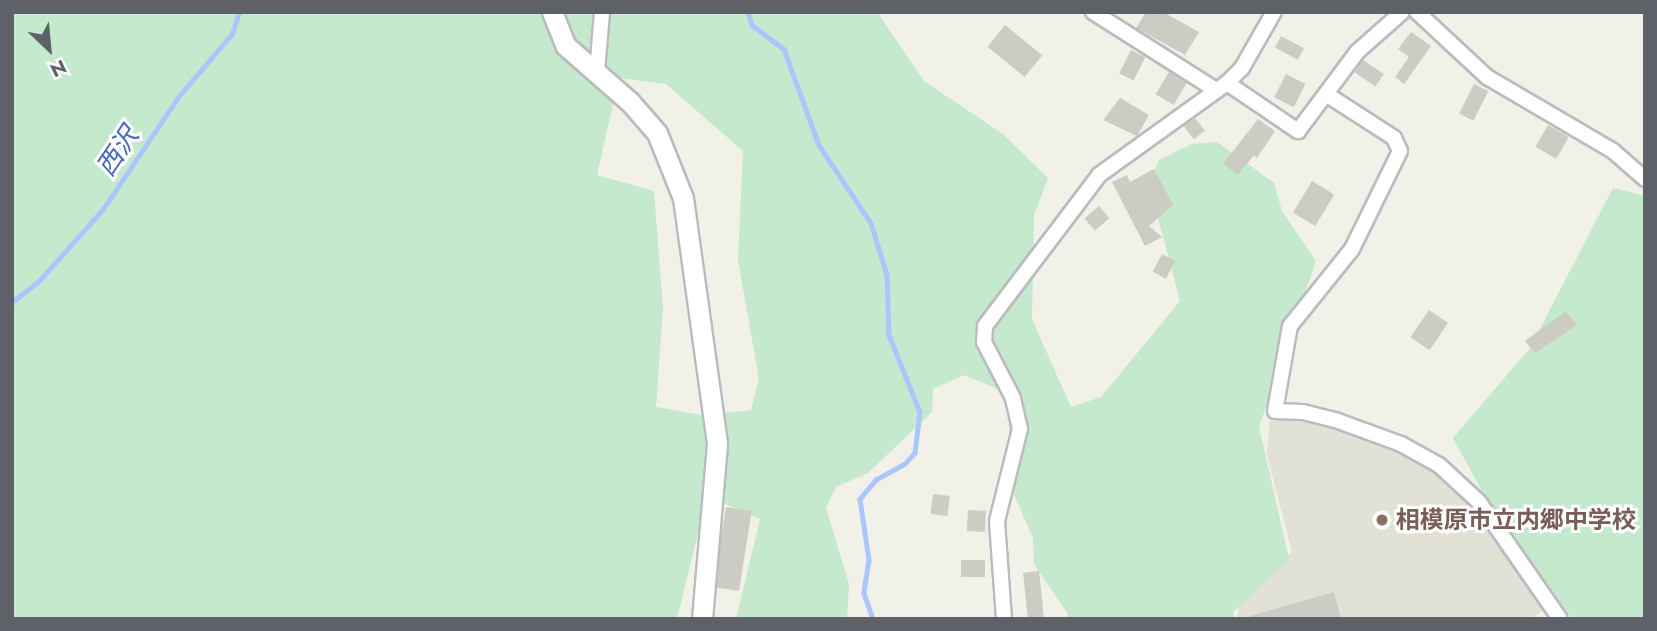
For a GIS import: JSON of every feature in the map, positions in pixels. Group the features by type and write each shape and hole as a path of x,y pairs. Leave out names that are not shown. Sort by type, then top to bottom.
{"street":[{"path":"552,12 562,41 657,133 678,180 687,216 717,444 702,619"},
{"path":"597,72 602,12"},
{"path":"1093,12 1298,131 1357,52 1402,12"},
{"path":"1003,619 996,522 1020,429 1007,385 984,342 985,327 1099,175 1242,68 1274,12"},
{"path":"1416,12 1487,77 1613,151 1645,179"},
{"path":"1326,94 1394,138 1399,151 1352,249 1290,326 1275,411 1303,412 1338,421 1401,444 1439,465 1479,502 1560,619"}],"shaded area":[{"name":"相模原市立内郷中学校","path":"1270,414 1301,418 1407,449 1456,488 1544,609 1531,619 1237,619 1239,605 1255,580 1292,552 1267,455"}],"green space":[{"path":"12,12 877,12 924,81 1003,134 1048,178 1034,215 1032,319 1071,407 1101,397 1180,301 1149,184 1159,160 1192,144 1217,142 1274,183 1282,211 1316,261 1259,427 1289,559 1234,611 1234,619 1066,619 1068,614 1034,564 1033,538 1012,490 1007,393 964,375 933,389 932,412 868,473 836,487 826,508 849,584 847,619 736,619 760,519 707,496 677,619 12,619","holes":["619,78 666,84 743,151 738,260 759,379 751,410 702,415 656,407 663,308 654,191 597,175"]},
{"path":"1613,188 1645,196 1645,619 1573,619 1496,517 1453,438 1530,348"}],"building":[{"path":"1146,12 1163,12 1199,32 1185,55 1136,28"},
{"path":"1005,25 1042,55 1025,77 987,47"},
{"path":"1411,32 1431,46 1404,84 1395,77 1409,57 1398,49"},
{"path":"1281,36 1304,48 1298,60 1275,47"},
{"path":"1131,50 1145,57 1133,80 1119,73"},
{"path":"1363,60 1384,74 1375,86 1355,72"},
{"path":"1169,72 1187,83 1174,105 1156,94"},
{"path":"1286,74 1306,84 1294,107 1274,97"},
{"path":"1474,84 1488,91 1473,121 1459,113"},
{"path":"1120,98 1149,115 1137,136 1103,120"},
{"path":"1195,118 1205,131 1194,139 1184,127"},
{"path":"1258,119 1275,131 1257,158 1254,155 1238,175 1223,164"},
{"path":"1548,125 1569,137 1556,159 1536,147"},
{"path":"1154,169 1173,205 1149,226 1162,237 1145,246 1112,182 1127,175 1130,182"},
{"path":"1312,181 1334,194 1315,226 1293,213"},
{"path":"1099,206 1109,218 1095,230 1084,218"},
{"path":"1162,254 1175,261 1166,279 1153,272"},
{"path":"1429,310 1448,323 1430,350 1411,337"},
{"path":"1566,311 1577,325 1535,353 1525,341"},
{"path":"933,494 950,496 947,516 931,514"},
{"path":"726,507 752,511 739,591 713,587"},
{"path":"968,510 986,511 985,532 967,531"},
{"path":"961,560 985,560 985,577 961,577"},
{"path":"1039,571 1044,619 1028,619 1023,573"},
{"path":"1334,592 1341,619 1251,619 1250,616"}],"waterway":[{"name":"西沢","path":"12,302 40,280 103,209 179,96 232,34 239,12"},
{"path":"748,12 752,25 784,49 819,145 871,223 887,275 889,335 920,412 915,453 905,464 876,480 860,499 869,560 864,593 873,619"}],"place":[{"name":"相模原市立内郷中学校","path":"1382,520"}]}
